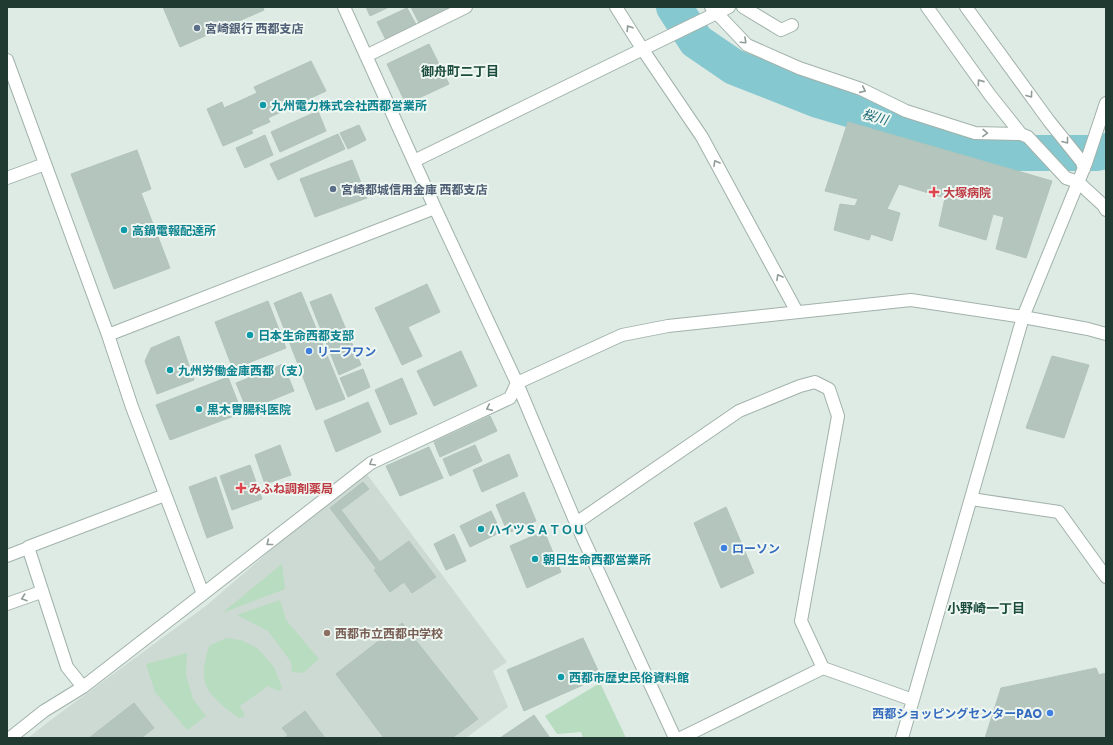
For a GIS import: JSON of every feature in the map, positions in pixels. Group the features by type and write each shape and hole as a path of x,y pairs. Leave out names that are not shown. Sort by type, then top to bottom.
{"street":[{"path":"344,7 517,384 576,523 674,738"},
{"path":"366,56 466,7"},
{"path":"616,7 647,48 702,137 797,312"},
{"path":"414,160 647,48 712,12 729,7"},
{"path":"743,7 781,30 792,25"},
{"path":"927,7 990,95 1025,136 1066,178 1078,182 1103,205 1106,210"},
{"path":"966,7 1084,165"},
{"path":"712,12 747,45 799,68 861,89 906,111 975,133 1025,136"},
{"path":"7,60 108,335 132,407 204,594"},
{"path":"902,738 1023,317 1100,128 1106,103"},
{"path":"7,178 45,164"},
{"path":"108,335 435,208"},
{"path":"10,738 44,711 83,687 371,463 510,398 517,384 622,335 668,326 911,300 1023,317 1088,329 1106,334"},
{"path":"576,523 739,411 800,386 815,382 829,389 838,416 801,621 823,668 913,700"},
{"path":"7,556 165,495"},
{"path":"971,499 1059,512 1106,577"},
{"path":"28,548 41,592 67,667 83,687"},
{"path":"7,604 41,592"},
{"path":"681,738 823,668"}],"shaded area":[{"name":"西都市立西都中学校","path":"366,473 507,662 493,671 508,707 466,738 28,738 207,605 339,491"}],"green space":[{"path":"282,564 285,589 222,613"},
{"path":"280,600 286,620 319,659 303,673 292,672 291,662 268,631 237,615"},
{"path":"226,638 241,640 257,648 274,667 282,688 279,691 268,686 240,706 245,716 239,718 227,709 209,691 206,686 204,675 209,646"},
{"path":"187,653 186,675 193,699 206,716 187,730 155,692 146,664"},
{"path":"600,683 626,738 583,738 581,732 557,734 545,716"}],"building":[{"name":"宮崎銀行 西都支店","path":"163,7 263,7 264,10 180,47"},
{"path":"366,7 389,7 370,16"},
{"path":"411,7 452,7 454,10 420,25"},
{"path":"407,8 418,28 387,42 377,22"},
{"path":"429,44 449,84 406,104 387,64"},
{"name":"九州電力株式会社西都営業所","path":"311,61 326,91 268,118 270,122 251,130 253,133 223,146 207,109 222,102 224,108 257,93 254,87"},
{"path":"318,111 326,131 280,152 271,132"},
{"name":"大塚病院","path":"848,122 1052,181 1026,258 996,249 1004,217 993,214 986,240 939,226 945,198 899,184 887,209 900,213 892,241 871,234 869,240 834,230 840,204 855,206 858,199 825,191"},
{"path":"359,125 366,140 348,149 340,133"},
{"path":"338,134 345,149 278,180 270,164"},
{"path":"265,135 273,155 245,168 236,148"},
{"name":"高鍋電報配達所","path":"137,150 151,189 141,193 170,268 114,289 71,174"},
{"name":"宮崎都城信用金庫 西都支店","path":"352,160 367,198 315,217 300,179"},
{"path":"427,284 440,312 408,327 422,356 402,365 375,308"},
{"name":"リーフワン","path":"301,292 345,399 316,410 274,303"},
{"path":"331,294 361,365 339,375 310,302"},
{"name":"日本生命西都支部","path":"268,301 286,348 233,369 215,322"},
{"name":"九州労働金庫西都（支）","path":"179,336 194,380 157,394 145,361 151,348"},
{"path":"461,351 477,386 434,406 417,371"},
{"path":"1052,356 1089,365 1064,438 1026,428"},
{"path":"283,364 294,391 247,410 236,383"},
{"path":"363,369 370,387 348,397 340,378"},
{"name":"黒木胃腸科医院","path":"228,377 242,413 170,440 156,405"},
{"path":"402,378 417,414 390,425 375,390"},
{"path":"368,402 381,432 336,452 324,421"},
{"path":"490,416 497,431 440,457 434,442"},
{"path":"280,445 291,475 265,484 255,455"},
{"path":"475,445 482,461 450,476 443,459"},
{"path":"429,447 443,478 400,496 386,466"},
{"path":"509,454 518,476 482,492 473,470"},
{"name":"みふね調剤薬局","path":"250,465 262,499 232,510 220,476"},
{"path":"216,477 233,528 207,538 189,487"},
{"path":"363,482 369,489 341,510 380,562 409,541 436,577 412,593 404,582 390,592 374,570 376,568 330,508"},
{"path":"524,492 536,521 508,533 496,505"},
{"name":"ローソン","path":"726,507 754,573 721,588 694,523"},
{"name":"ハイツＳＡＴＯＵ","path":"491,511 501,532 470,547 460,526"},
{"name":"朝日生命西都営業所","path":"544,531 561,572 527,588 510,546"},
{"path":"454,534 466,561 446,570 434,544"},
{"path":"402,623 478,719 452,738 384,738 336,674"},
{"path":"583,638 601,677 524,711 507,670"},
{"name":"西都ショッピングセンターPAO","path":"1096,668 1099,675 1106,673 1106,738 985,738 1001,688"},
{"path":"134,703 154,728 141,738 89,738"},
{"path":"305,711 325,738 285,738 288,735 282,728"},
{"path":"534,715 550,738 500,738"}],"waterway":[{"name":"桜川","path":"674,7 696,41 734,67 818,100 998,153 1097,153 1106,151"}],"place":[{"name":"宮崎銀行 西都支店","path":"197,28"},
{"name":"九州電力株式会社西都営業所","path":"263,105"},
{"name":"宮崎都城信用金庫 西都支店","path":"333,189"},
{"name":"大塚病院","path":"934,192"},
{"name":"高鍋電報配達所","path":"124,230"},
{"name":"日本生命西都支部","path":"250,335"},
{"name":"リーフワン","path":"309,351"},
{"name":"九州労働金庫西都（支）","path":"170,370"},
{"name":"黒木胃腸科医院","path":"199,409"},
{"name":"みふね調剤薬局","path":"241,488"},
{"name":"ハイツＳＡＴＯＵ","path":"481,529"},
{"name":"ローソン","path":"724,548"},
{"name":"朝日生命西都営業所","path":"535,559"},
{"name":"西都市立西都中学校","path":"327,633"},
{"name":"西都市歴史民俗資料館","path":"561,677"},
{"name":"西都ショッピングセンターPAO","path":"1050,713"}],"district":[{"name":"御舟町二丁目","path":"460,71"},
{"name":"小野崎一丁目","path":"986,608"}]}
